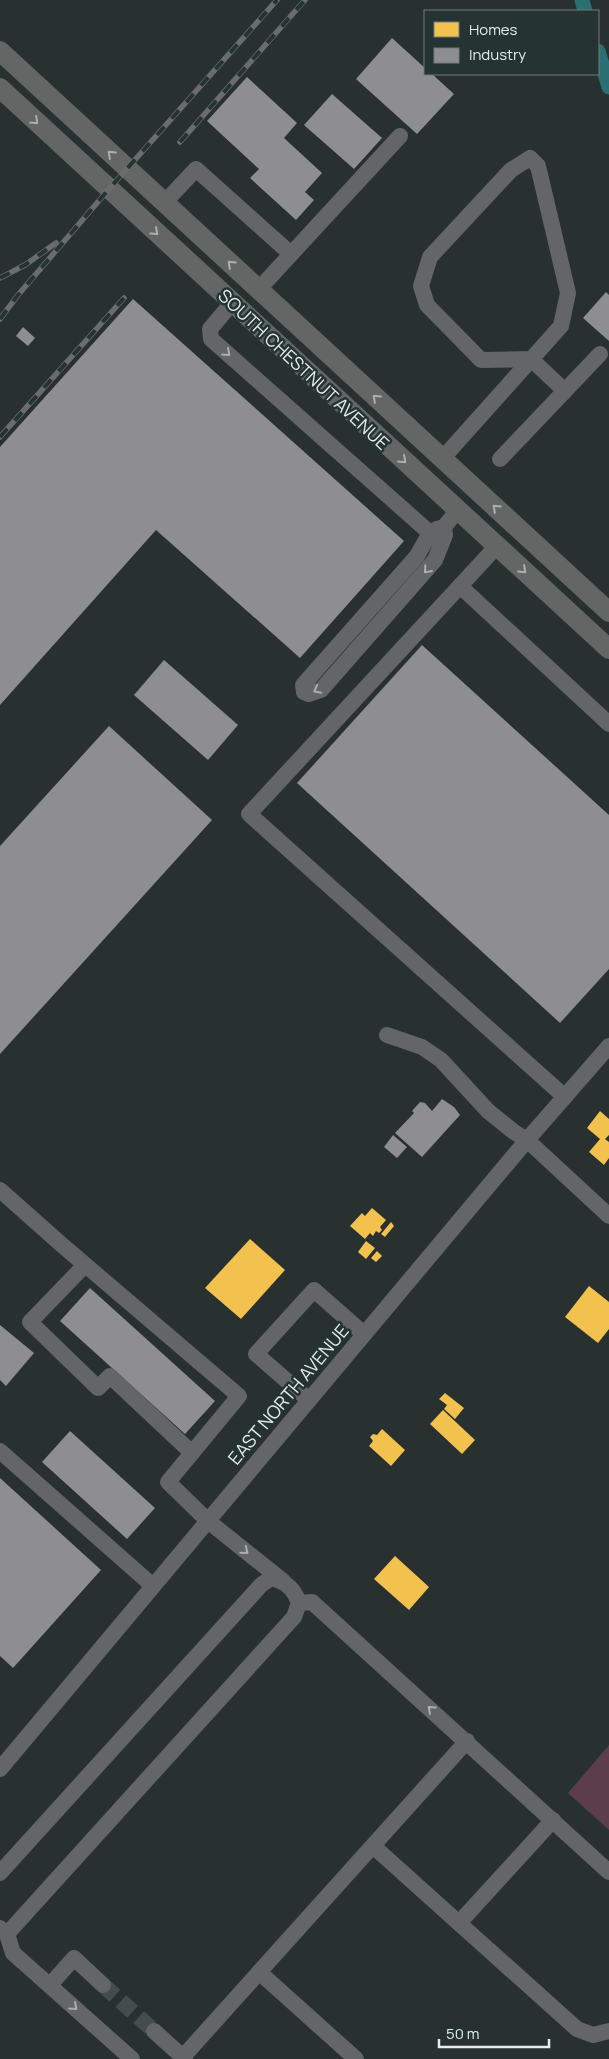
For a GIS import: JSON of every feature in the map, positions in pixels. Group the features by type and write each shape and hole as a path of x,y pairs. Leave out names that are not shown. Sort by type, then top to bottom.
{"main road":[{"name":"SOUTH CHESTNUT AVENUE","path":"0,51 609,612"},
{"name":"SOUTH CHESTNUT AVENUE","path":"0,88 609,649"}],"street":[{"path":"258,290 400,136"},
{"path":"442,459 531,359 561,326 568,293 538,166 530,158 510,170 430,257 421,286 427,305 481,360 531,359 565,391"},
{"path":"164,203 196,169 291,254"},
{"path":"232,303 210,329 211,339 437,530 445,535 435,560 321,690 310,694 304,692 303,685 417,556 437,530 458,510"},
{"path":"500,459 600,354"},
{"path":"497,546 249,814 565,1097"},
{"path":"460,586 609,724"},
{"path":"387,1035 422,1047 442,1060 488,1111 527,1140 609,1216"},
{"name":"EAST NORTH AVENUE","path":"3,1758 153,1586 527,1140 609,1046"},
{"path":"0,1190 239,1396 168,1482 208,1521 295,1592 300,1603 294,1617 4,1931 13,1952 132,2059"},
{"path":"85,1265 30,1322 98,1388 110,1376 192,1452"},
{"path":"309,1400 256,1354 314,1290 364,1334"},
{"path":"0,1451 153,1586"},
{"path":"0,1873 261,1585 271,1578 282,1581"},
{"path":"300,1603 312,1602 609,1872"},
{"path":"154,2031 183,2058 467,1741"},
{"path":"459,1923 553,1820"},
{"path":"373,1846 577,2029 593,2035 609,2031"},
{"path":"50,1985 74,1958 103,1985"},
{"path":"259,1972 350,2057"}],"shaded area":[{"path":"609,1745 609,1830 568,1793"}],"building: Homes":[{"path":"600,1111 609,1119 609,1135 605,1139 609,1142 609,1158 604,1165 589,1152 600,1139 587,1128"},
{"path":"372,1208 386,1220 380,1227 382,1230 379,1233 376,1231 373,1236 370,1233 365,1239 350,1226 362,1213 365,1216"},
{"path":"391,1222 394,1226 385,1237 381,1234"},
{"path":"250,1239 285,1270 241,1319 205,1288"},
{"path":"366,1241 375,1248 366,1259 358,1252"},
{"path":"377,1251 382,1256 376,1262 371,1258"},
{"path":"589,1286 609,1302 609,1329 598,1343 565,1317"},
{"path":"445,1393 464,1408 455,1419 444,1409 447,1405 439,1399"},
{"path":"443,1410 475,1440 462,1454 430,1424"},
{"path":"382,1429 405,1450 391,1466 369,1446 373,1441 370,1437 373,1434 377,1435"},
{"path":"395,1556 429,1587 409,1610 374,1579"}],"building: Industry":[{"path":"392,38 424,67 424,75 433,75 454,94 417,134 356,79"},
{"path":"247,77 297,123 284,138 322,173 305,192 314,200 296,220 250,178 259,169 207,121"},
{"path":"332,94 382,138 354,169 304,125"},
{"path":"606,292 609,295 609,341 583,318"},
{"path":"133,299 404,541 300,658 156,530 0,705 0,447"},
{"path":"23,327 35,338 28,346 16,336"},
{"path":"422,645 609,815 609,969 560,1023 297,783"},
{"path":"164,660 238,725 208,760 134,695"},
{"path":"109,726 212,820 0,1054 0,846"},
{"path":"442,1099 454,1107 460,1115 422,1157 395,1133 414,1113 412,1111 420,1102 425,1103 432,1111"},
{"path":"393,1135 407,1147 397,1158 384,1147"},
{"path":"90,1288 215,1401 185,1434 60,1321"},
{"path":"0,1325 34,1353 6,1386 0,1380"},
{"path":"70,1431 155,1508 127,1539 42,1462"},
{"path":"0,1478 101,1570 13,1668 0,1656"}],"waterway":[{"path":"582,0 585,10"},
{"path":"599,54 609,87"}],"tunnel":[{"path":"103,1985 154,2031"}],"railway":[{"path":"0,319 18,295 109,189 277,0"},
{"path":"180,142 305,0"},
{"path":"0,278 25,265 56,243"},
{"path":"0,437 124,298"}]}
